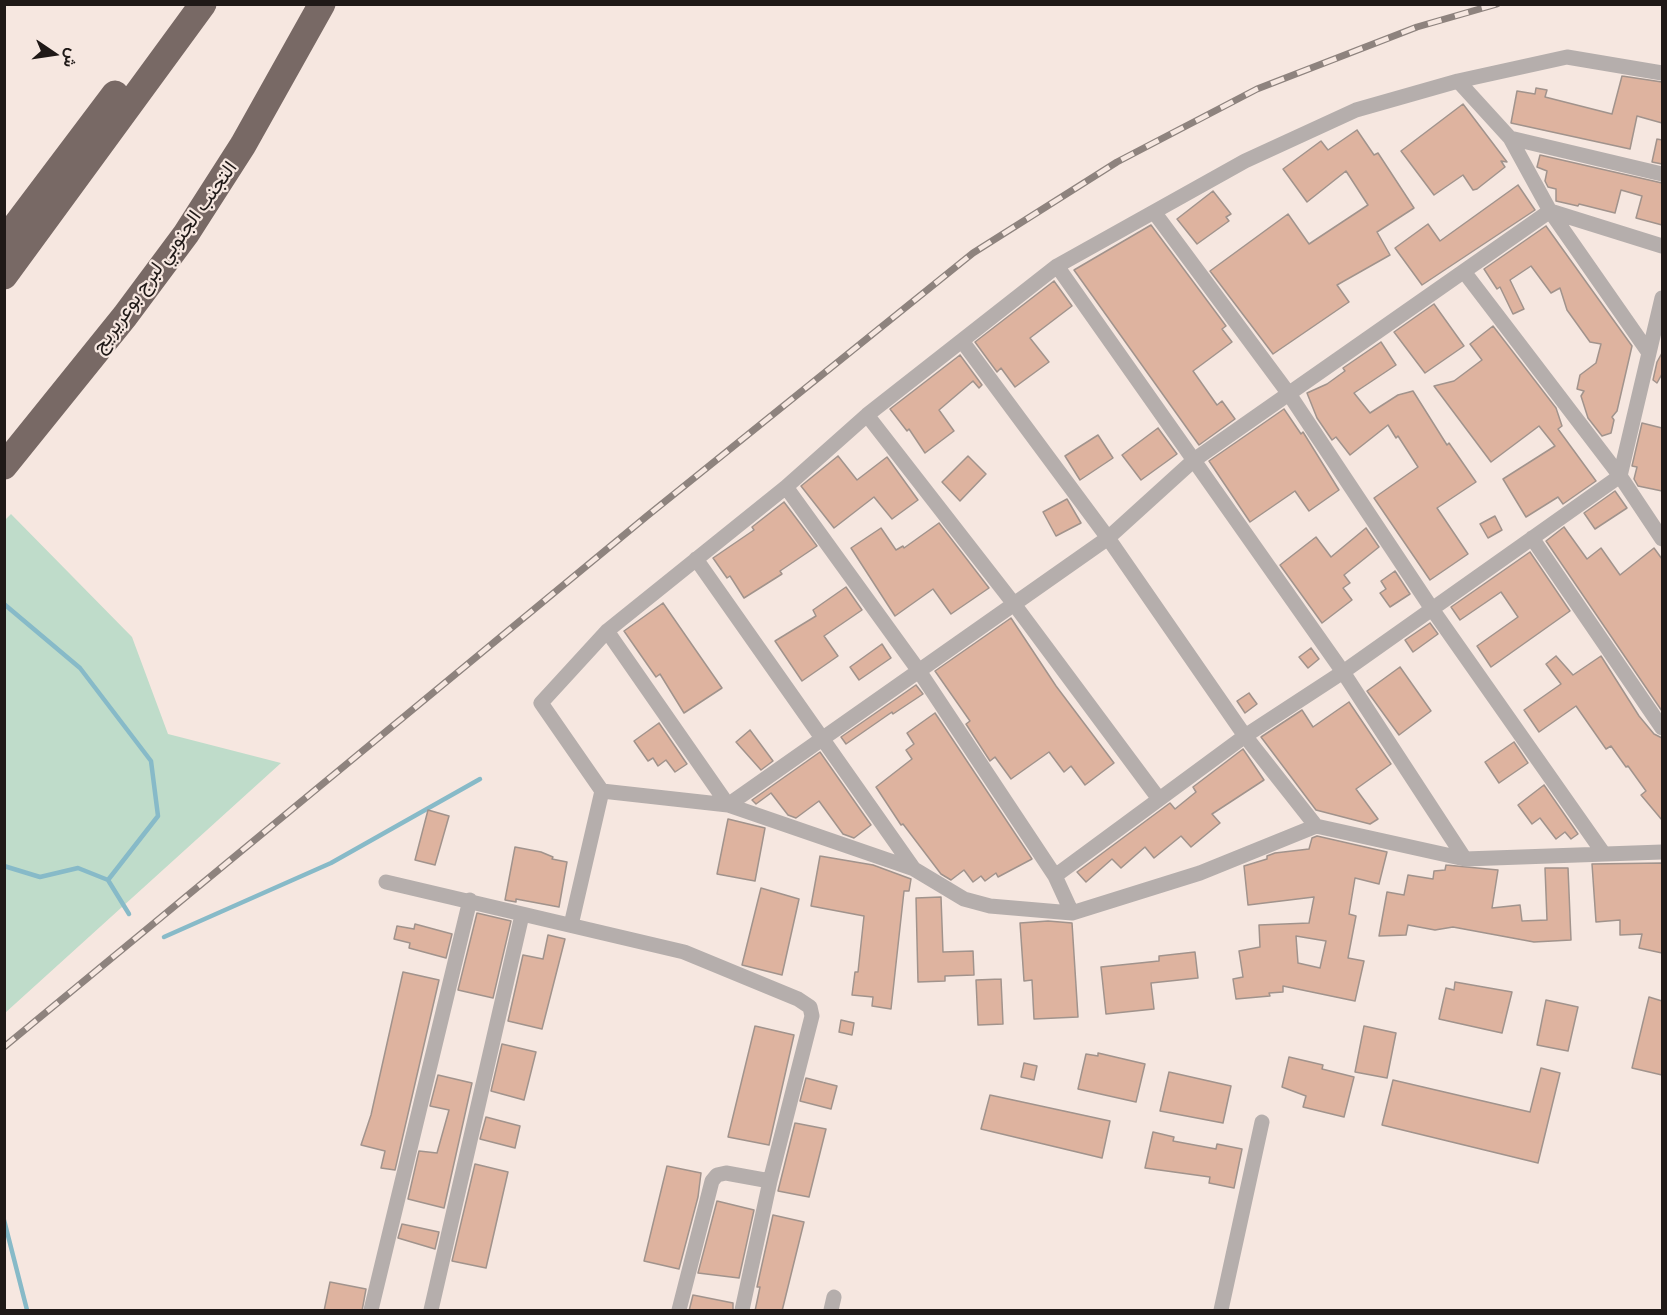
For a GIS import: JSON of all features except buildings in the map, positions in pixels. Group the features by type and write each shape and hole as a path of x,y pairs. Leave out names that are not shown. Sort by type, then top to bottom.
{"highway":[{"path":"4,242 182,4"},
{"path":"4,276 203,4"},
{"name":"التجنب الجنوبي لبرج بوعريريج","path":"4,466 125,316 186,234 243,145 322,4"}],"street":[{"path":"571,925 602,791 541,703 607,631 786,487 867,415 1057,266 1245,161 1345,114 1458,81 1567,57 1662,73"},
{"path":"1458,81 1510,138 1551,211 1649,353"},
{"path":"1510,138 1662,174"},
{"path":"1551,211 1662,246"},
{"path":"728,805 1108,538 1194,460 1551,211"},
{"path":"1154,212 1289,394 1432,609 1604,854"},
{"path":"1057,266 1343,672 1465,859"},
{"path":"1465,273 1620,476 1662,539"},
{"path":"1055,876 1245,736 1343,672 1620,476 1662,298"},
{"path":"962,341 1108,538 1245,736 1316,826"},
{"path":"867,415 1014,604 1159,799"},
{"path":"786,487 919,671 1055,876 1072,913"},
{"path":"1532,538 1662,728"},
{"path":"696,559 915,869"},
{"path":"607,631 728,805"},
{"path":"602,791 728,805 915,869 964,899 990,906 1072,913 1200,873 1316,826 1465,859 1662,852"},
{"path":"386,882 684,952 798,999 810,1007 812,1016 770,1181 742,1311"},
{"path":"371,1311 470,900"},
{"path":"430,1311 522,915"},
{"path":"1221,1311 1262,1122"},
{"path":"679,1311 712,1181 717,1175 726,1173 770,1181"}],"green space":[{"path":"11,514 132,637 168,734 281,763 5,1013 4,521"}],"waterway":[{"path":"4,604 80,668 151,761 158,816 108,880 129,914"},
{"path":"164,937 331,863 480,779"},
{"path":"4,866 40,877 78,868 108,880"},
{"path":"4,1220 27,1310"}],"railway":[{"path":"4,1047 647,516 973,253 1117,162 1257,89 1417,27 1497,4"}]}
